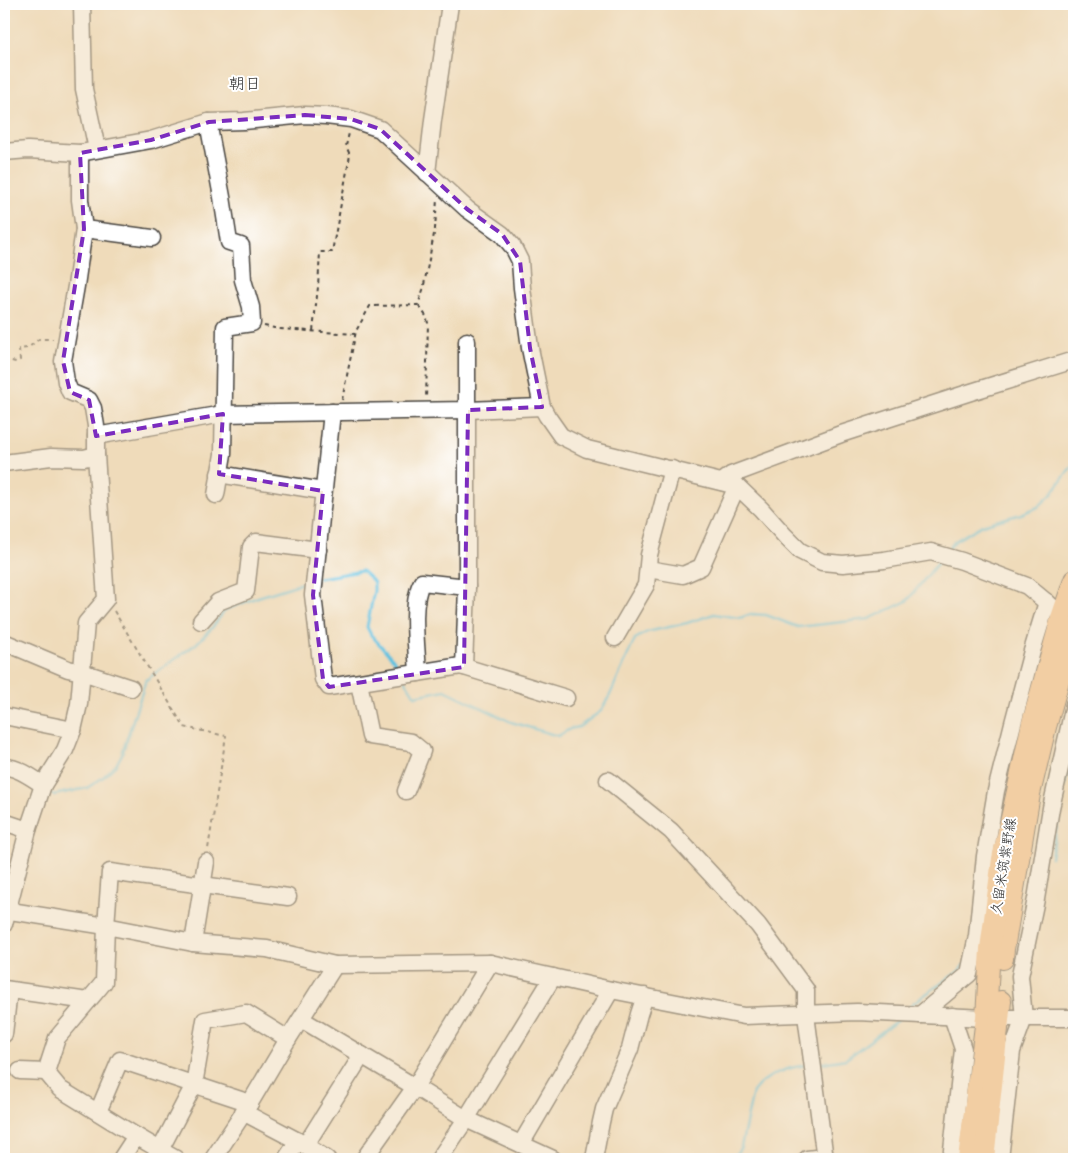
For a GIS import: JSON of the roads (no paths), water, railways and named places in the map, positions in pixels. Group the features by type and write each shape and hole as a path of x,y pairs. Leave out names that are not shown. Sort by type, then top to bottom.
{"main road":[{"name":"久留米筑紫野線","path":"968,1159 1030,794 1046,727 1074,580"},
{"name":"久留米筑紫野線","path":"984,1159 993,1018 990,949 1002,859 1032,723 1065,628"}],"street":[{"path":"82,4 84,89 97,149"},
{"path":"427,173 450,4"},
{"path":"4,152 28,150 80,153 151,140 208,122 244,121 304,115 351,119 380,130 466,209 502,234 513,247 520,261 530,348 542,407 561,436 587,449 730,484 761,509 800,552 822,562 842,564 884,560 931,552 962,561 1027,586 1065,628 1030,660 996,791 985,856 977,936 968,974 920,1015"},
{"path":"208,122 228,242 241,246 243,280 251,307 252,323 225,327 223,454 216,495"},
{"path":"80,153 80,200 84,230 63,361 66,382 70,392 89,400 93,408 106,599 86,623 79,704 73,730 65,750 42,785 5,915 106,926 193,943 267,948 335,965 490,963 611,990 744,1016 858,1012 993,1018 1074,1018"},
{"path":"84,230 152,238"},
{"path":"464,667 467,587 468,341"},
{"path":"648,569 683,574 701,567 732,475 841,434 1074,360"},
{"path":"96,436 223,414 542,407"},
{"path":"336,412 324,491 313,595 323,679 329,687 461,666 566,698"},
{"path":"4,463 51,457 84,458 96,455"},
{"path":"615,638 646,585 649,555 672,470"},
{"path":"219,474 324,491"},
{"path":"201,622 218,602 246,591 251,547 256,542 318,550"},
{"path":"418,673 415,614 418,588 422,582 467,587"},
{"path":"4,642 68,669 131,688"},
{"path":"359,683 370,736 411,742 422,751 406,791"},
{"path":"1000,1159 1012,1051 1024,1018 1020,976 1036,899 1051,808 1074,705"},
{"path":"4,716 73,730"},
{"path":"4,767 9,766 30,776 42,785"},
{"path":"608,780 671,831 758,925 806,990 806,1014 824,1158 807,1159"},
{"path":"4,822 28,830"},
{"path":"193,943 206,862"},
{"path":"46,1072 57,1038 104,982 110,872 288,897"},
{"path":"364,1159 416,1087 490,963"},
{"path":"213,1159 335,965"},
{"path":"439,1159 466,1119 553,977"},
{"path":"4,1034 7,989 88,1001"},
{"path":"521,1144 611,990"},
{"path":"594,1159 604,1109 630,1049 645,996"},
{"path":"160,1150 194,1085 205,1020 246,1014 288,1039"},
{"path":"951,1159 963,1049 952,1016"},
{"path":"300,1019 416,1087 466,1119 553,1159"},
{"path":"286,1159 301,1144 362,1055"},
{"path":"98,1112 120,1060 194,1085 246,1107 327,1159"},
{"path":"20,1071 46,1072 60,1089 176,1159"},
{"path":"121,1159 136,1136"}],"waterway":[{"path":"947,551 955,541 982,525 1038,507 1051,495 1074,463"},
{"path":"405,680 415,696 445,690 511,722 558,736 570,729 579,727 601,711 635,639 647,632 687,623 714,614 740,618 751,614 766,615 798,627 869,619 907,601 940,560"},
{"path":"319,578 362,571 372,580 374,591 367,627 371,635 393,659 399,670"},
{"path":"49,793 54,795 87,788 116,765 122,754 146,680 196,644 212,628 225,610 258,597 309,581"},
{"path":"1064,786 1074,748"},
{"path":"1051,857 1062,792"},
{"path":"908,1009 913,1003 959,971 964,965"},
{"path":"816,1064 846,1059 899,1019"},
{"path":"729,1159 741,1147 753,1092 758,1086 778,1073 808,1065"}],"district":[{"name":"朝日","path":"245,83"}]}
